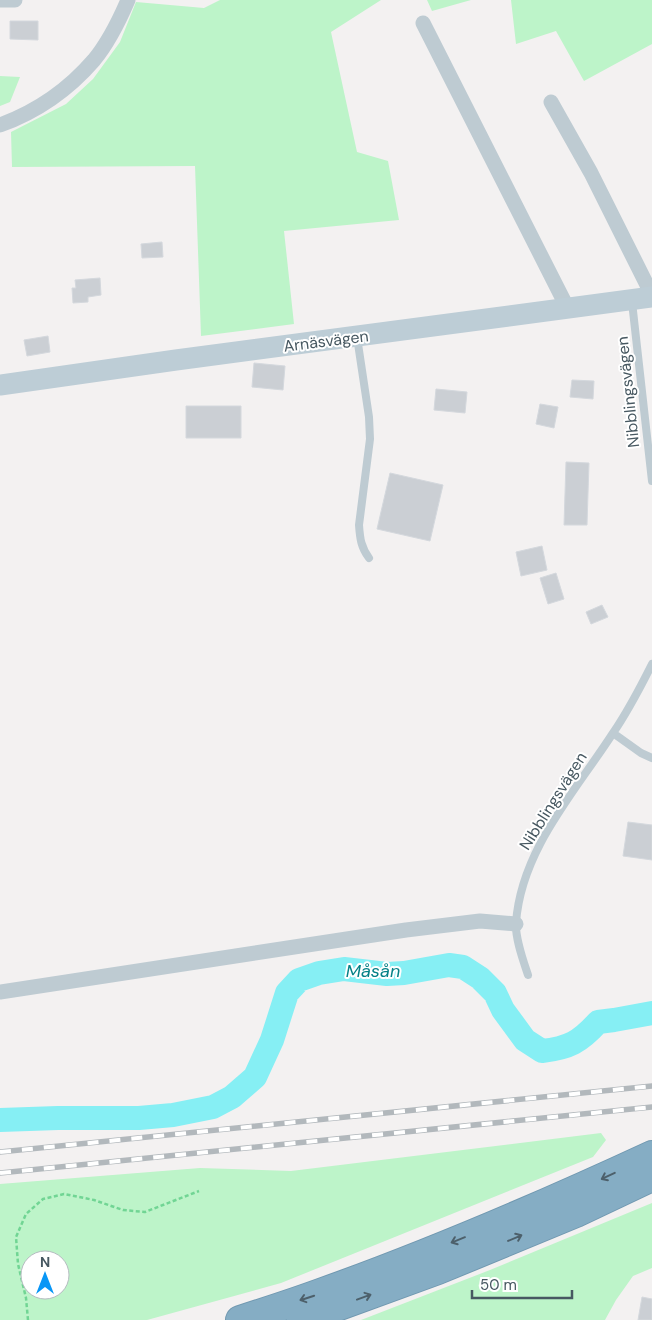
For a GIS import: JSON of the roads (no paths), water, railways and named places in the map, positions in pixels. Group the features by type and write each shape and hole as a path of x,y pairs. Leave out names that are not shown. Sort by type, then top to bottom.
{"highway":[{"path":"240,1320 322,1293 432,1250 567,1195 652,1155"},
{"path":"301,1320 438,1270 576,1213 652,1177"}],"street":[{"path":"0,0 16,0"},
{"path":"0,125 34,110 56,96 78,77 95,59 119,20 128,0"},
{"path":"423,23 568,309"},
{"path":"550,102 591,173 645,297"},
{"name":"Arnäsvägen","path":"0,385 645,297"},
{"path":"0,992 406,930 480,921 516,924"}],"lane":[{"name":"Nibblingsvägen","path":"645,297 652,481"},
{"path":"357,337 369,417 370,439 359,525 362,548 369,558"},
{"name":"Nibblingsvägen","path":"528,975 516,924 520,895 530,865 549,828 613,733 637,694 652,664"},
{"path":"613,733 641,753 652,758"}],"waterway":[{"name":"Måsån","path":"0,1120 139,1118 173,1115 213,1107 232,1097 255,1077 272,1040 287,993 299,980 319,973 344,969 387,974 449,965 463,967 480,978 495,993 503,1010 525,1040 542,1051 560,1048 573,1043 585,1035 598,1022 652,1013"}],"railway":[{"path":"0,1152 652,1086"},
{"path":"0,1173 652,1107"}]}
